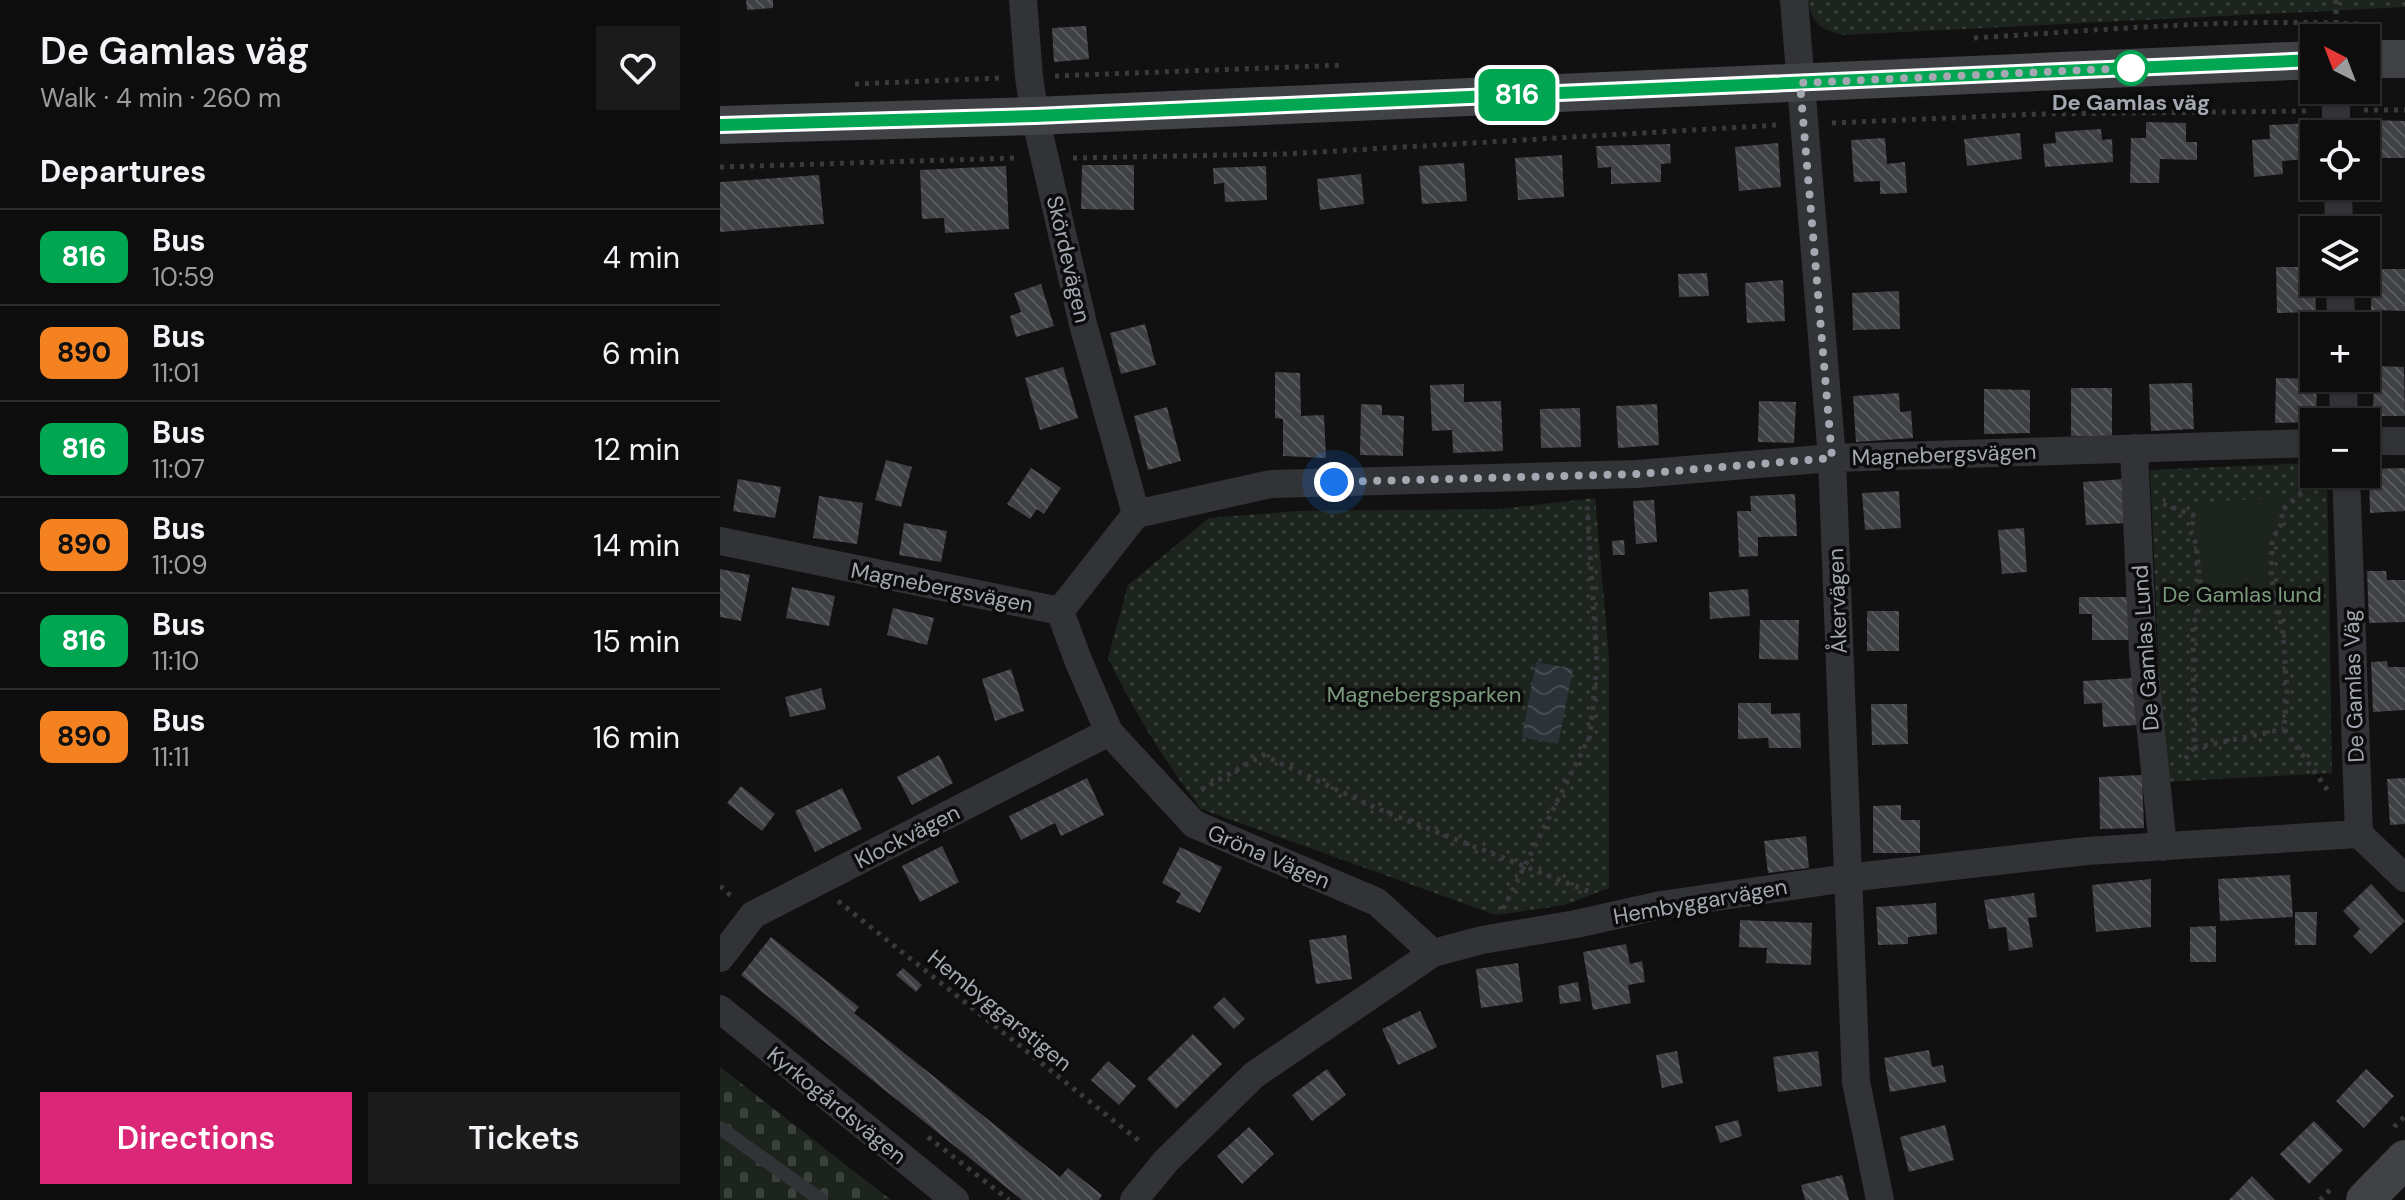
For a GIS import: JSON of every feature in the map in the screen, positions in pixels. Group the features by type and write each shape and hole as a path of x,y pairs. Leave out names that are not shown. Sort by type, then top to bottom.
{"street":[{"name":"Skördevägen","path":"1023,0 1035,116 1083,324 1136,514"},
{"name":"Åkervägen","path":"1794,0 1832,458 1856,1082 1880,1200"},
{"path":"2380,48 2405,59"},
{"path":"720,125 1035,116 2300,61"},
{"path":"2380,441 2405,441"},
{"name":"Magnebergsvägen","path":"720,541 1060,611 1136,514 1271,484 1637,474 1832,458 2300,443"},
{"name":"De Gamlas Lund","path":"2134,448 2143,655 2163,847"},
{"name":"De Gamlas Väg","path":"2347,488 2359,834"},
{"name":"Gröna Vägen","path":"1060,611 1109,732 1194,824 1377,902 1433,953"},
{"name":"Klockvägen","path":"720,958 753,915 1109,732"},
{"path":"2359,834 2405,878"},
{"name":"Hembyggarvägen","path":"1134,1200 1166,1161 1254,1075 1433,953 1661,905 1847,878 2087,851 2359,834"},
{"name":"Kyrkogårdsvägen","path":"720,1009 955,1200"},
{"path":"2365,1200 2405,1159"}],"lane":[{"path":"720,1128 821,1200"}],"path":[{"path":"1970,38 2190,25 2336,23 2336,0"},
{"path":"844,84 1350,65"},
{"path":"720,167 997,157 1046,159 1285,154 1805,124 2040,114 2405,110"},
{"path":"1488,939 1590,736 1597,664 1585,475"},
{"path":"2308,488 2282,510 2282,523 2272,540 2271,576 2283,633 2287,690 2284,729 2359,834"},
{"path":"2136,493 2195,516 2190,530 2196,544 2202,600 2193,625 2194,748"},
{"path":"2157,792 2194,748 2284,729"},
{"path":"1176,804 1263,755 1376,808 1524,868 1585,889 1622,913"},
{"name":"Hembyggarstigen","path":"815,883 1166,1161"}],"green space":[{"path":"1807,0 2405,0 2405,7 1844,35 1819,25"},
{"name":"De Gamlas lund","path":"2300,464 2300,488 2327,488 2332,773 2164,782 2150,470"},
{"name":"Magnebergsparken","path":"1595,498 1609,657 1609,888 1565,905 1496,915 1201,809 1151,736 1108,658 1128,585 1209,518 1297,511 1501,509"},
{"path":"2278,498 2282,517 2274,534 2270,556 2275,601 2262,602 2236,592 2209,602 2202,600 2196,544 2190,530 2201,502"},
{"path":"720,1067 891,1200 720,1200"}],"water":[{"path":"1536,662 1573,669 1558,744 1522,737"}],"building":[{"path":"746,0 773,0 773,8 747,10"},
{"path":"1086,26 1089,59 1054,62 1052,28"},
{"path":"2380,120 2405,121 2405,158 2380,158"},
{"path":"2146,122 2186,123 2186,142 2197,142 2197,160 2160,159 2159,183 2130,183 2131,138 2146,138"},
{"path":"2300,124 2300,159 2282,161 2283,174 2254,177 2252,140 2270,139 2269,125"},
{"path":"2101,129 2102,140 2112,139 2113,162 2045,167 2043,144 2056,143 2055,132"},
{"path":"2020,133 2022,159 1967,166 1964,139"},
{"path":"1885,138 1887,164 1905,162 1907,193 1880,194 1880,181 1854,182 1851,140"},
{"path":"1778,143 1781,187 1739,191 1735,147"},
{"path":"1670,144 1671,163 1661,164 1661,182 1611,184 1611,167 1598,168 1596,146"},
{"path":"1562,155 1564,197 1518,200 1515,158"},
{"path":"1464,163 1467,201 1422,204 1419,166"},
{"path":"1082,165 1134,165 1134,210 1081,209"},
{"path":"1006,166 1009,229 945,233 944,218 922,219 920,170"},
{"path":"1266,166 1267,200 1225,202 1224,183 1214,184 1213,168"},
{"path":"1361,174 1364,204 1320,210 1317,179"},
{"path":"819,175 824,224 720,232 720,182"},
{"path":"2276,267 2300,267 2300,296 2315,296 2316,312 2277,313"},
{"path":"2380,269 2405,269 2405,311 2371,310 2371,296 2380,296"},
{"path":"1707,273 1709,296 1679,297 1678,274"},
{"path":"1783,280 1785,321 1747,323 1745,283"},
{"path":"1041,284 1054,326 1016,337 1010,316 1021,312 1014,293"},
{"path":"1899,291 1900,329 1853,330 1852,293"},
{"path":"1145,324 1156,365 1121,374 1110,333"},
{"path":"2380,366 2404,367 2405,416 2380,416 2380,408 2373,408 2373,392 2380,392"},
{"path":"1063,367 1078,418 1040,430 1025,378"},
{"path":"1275,372 1300,373 1301,416 1324,415 1326,458 1283,456 1283,419 1275,418"},
{"path":"2276,378 2300,379 2300,392 2317,392 2316,408 2300,408 2300,422 2275,423"},
{"path":"2192,383 2194,429 2151,431 2149,384"},
{"path":"1464,384 1464,402 1501,401 1503,451 1453,453 1452,430 1432,431 1430,385"},
{"path":"2071,388 2112,388 2112,436 2071,436"},
{"path":"1984,389 2030,390 2030,433 1984,434"},
{"path":"1899,393 1900,412 1911,411 1913,438 1856,442 1853,396"},
{"path":"1759,401 1796,402 1794,443 1758,442"},
{"path":"1361,404 1382,405 1382,415 1404,416 1403,456 1360,455"},
{"path":"1657,404 1659,445 1618,448 1616,406"},
{"path":"1167,407 1181,461 1148,470 1134,416"},
{"path":"1580,408 1581,447 1541,448 1540,409"},
{"path":"886,460 912,467 901,507 875,500"},
{"path":"1031,468 1061,488 1044,514 1037,509 1030,519 1007,504"},
{"path":"2405,468 2405,511 2370,513 2369,488 2380,488 2380,469"},
{"path":"738,479 781,487 775,518 733,511"},
{"path":"2124,479 2127,523 2086,525 2083,482"},
{"path":"1899,491 1901,528 1865,530 1862,493"},
{"path":"1795,494 1797,536 1758,537 1758,556 1739,557 1737,511 1751,511 1750,496"},
{"path":"819,496 863,503 857,544 813,538"},
{"path":"1654,500 1657,542 1636,544 1633,501"},
{"path":"904,523 947,531 941,562 899,555"},
{"path":"2024,528 2027,572 2002,574 1998,530"},
{"path":"1624,540 1625,555 1613,555 1612,541"},
{"path":"720,569 750,575 741,621 720,617"},
{"path":"2367,571 2386,571 2387,580 2405,580 2405,622 2369,623"},
{"path":"792,587 835,596 829,626 786,618"},
{"path":"1748,589 1750,616 1710,619 1709,592"},
{"path":"2079,597 2132,597 2132,640 2092,640 2092,614 2079,614"},
{"path":"893,608 934,618 927,645 887,635"},
{"path":"1867,611 1899,611 1899,651 1867,651"},
{"path":"1760,620 1799,620 1798,660 1759,659"},
{"path":"2387,661 2388,667 2405,667 2405,710 2373,712 2371,662"},
{"path":"1011,669 1024,711 995,721 982,679"},
{"path":"2134,678 2137,725 2103,727 2102,703 2084,704 2083,681"},
{"path":"821,688 826,709 790,717 785,697"},
{"path":"1738,703 1771,703 1771,714 1800,713 1801,748 1769,748 1768,738 1738,739"},
{"path":"1871,704 1907,704 1908,744 1872,745"},
{"path":"939,755 953,783 912,805 897,777"},
{"path":"2142,775 2144,828 2100,829 2099,777"},
{"path":"1087,778 1104,815 1061,836 1055,823 1021,840 1009,816"},
{"path":"2405,778 2405,824 2390,825 2387,779"},
{"path":"741,786 775,814 762,831 727,803"},
{"path":"842,788 862,829 815,852 795,811"},
{"path":"1901,805 1901,820 1920,820 1920,853 1873,853 1873,806"},
{"path":"1806,836 1809,868 1768,873 1764,841"},
{"path":"942,846 959,882 920,902 902,866"},
{"path":"1180,847 1222,867 1200,913 1176,902 1181,893 1162,883"},
{"path":"2290,875 2293,917 2220,921 2218,879"},
{"path":"2151,879 2151,927 2096,932 2092,885"},
{"path":"2371,884 2405,921 2371,954 2353,936 2360,929 2343,911"},
{"path":"2034,893 2037,917 2028,918 2033,947 2009,951 2006,927 1989,929 1984,900"},
{"path":"1936,903 1937,934 1908,937 1908,944 1878,945 1876,907"},
{"path":"2295,912 2317,912 2316,945 2295,945"},
{"path":"1740,920 1812,923 1811,965 1766,963 1767,948 1739,947"},
{"path":"2216,926 2216,962 2190,962 2190,927"},
{"path":"1346,935 1352,979 1316,984 1309,940"},
{"path":"771,937 859,1007 854,1013 1060,1177 1068,1168 1102,1195 1099,1200 1022,1200 741,975"},
{"path":"1626,944 1630,964 1642,961 1645,982 1628,985 1631,1003 1593,1010 1583,952"},
{"path":"1518,963 1523,1002 1481,1008 1476,969"},
{"path":"903,968 922,985 916,992 896,975"},
{"path":"1578,982 1581,1001 1560,1004 1558,986"},
{"path":"1224,997 1245,1019 1234,1029 1213,1007"},
{"path":"1420,1011 1437,1047 1398,1065 1382,1029"},
{"path":"1193,1034 1222,1064 1176,1109 1147,1079"},
{"path":"1929,1050 1932,1067 1943,1065 1946,1082 1890,1092 1884,1058"},
{"path":"1677,1051 1683,1083 1662,1088 1656,1055"},
{"path":"1818,1051 1822,1086 1778,1092 1773,1057"},
{"path":"1108,1061 1136,1086 1119,1105 1091,1080"},
{"path":"1327,1069 1346,1095 1312,1121 1292,1095"},
{"path":"2366,1069 2394,1096 2364,1128 2336,1101"},
{"path":"1738,1120 1742,1136 1720,1143 1715,1126"},
{"path":"2314,1121 2343,1150 2309,1184 2280,1154"},
{"path":"1945,1125 1954,1160 1909,1172 1900,1137"},
{"path":"1249,1127 1274,1154 1242,1184 1217,1156"},
{"path":"1842,1175 1849,1200 1805,1200 1801,1185"},
{"path":"2252,1176 2275,1200 2229,1200"}],"bus line":[{"name":"816","path":"720,125 1035,116 2300,61"}],"place":[{"name":"De Gamlas väg","path":"2131,68"}],"route":[{"path":"1334,482 1637,474 1832,458 1800,83 2131,68"}]}
